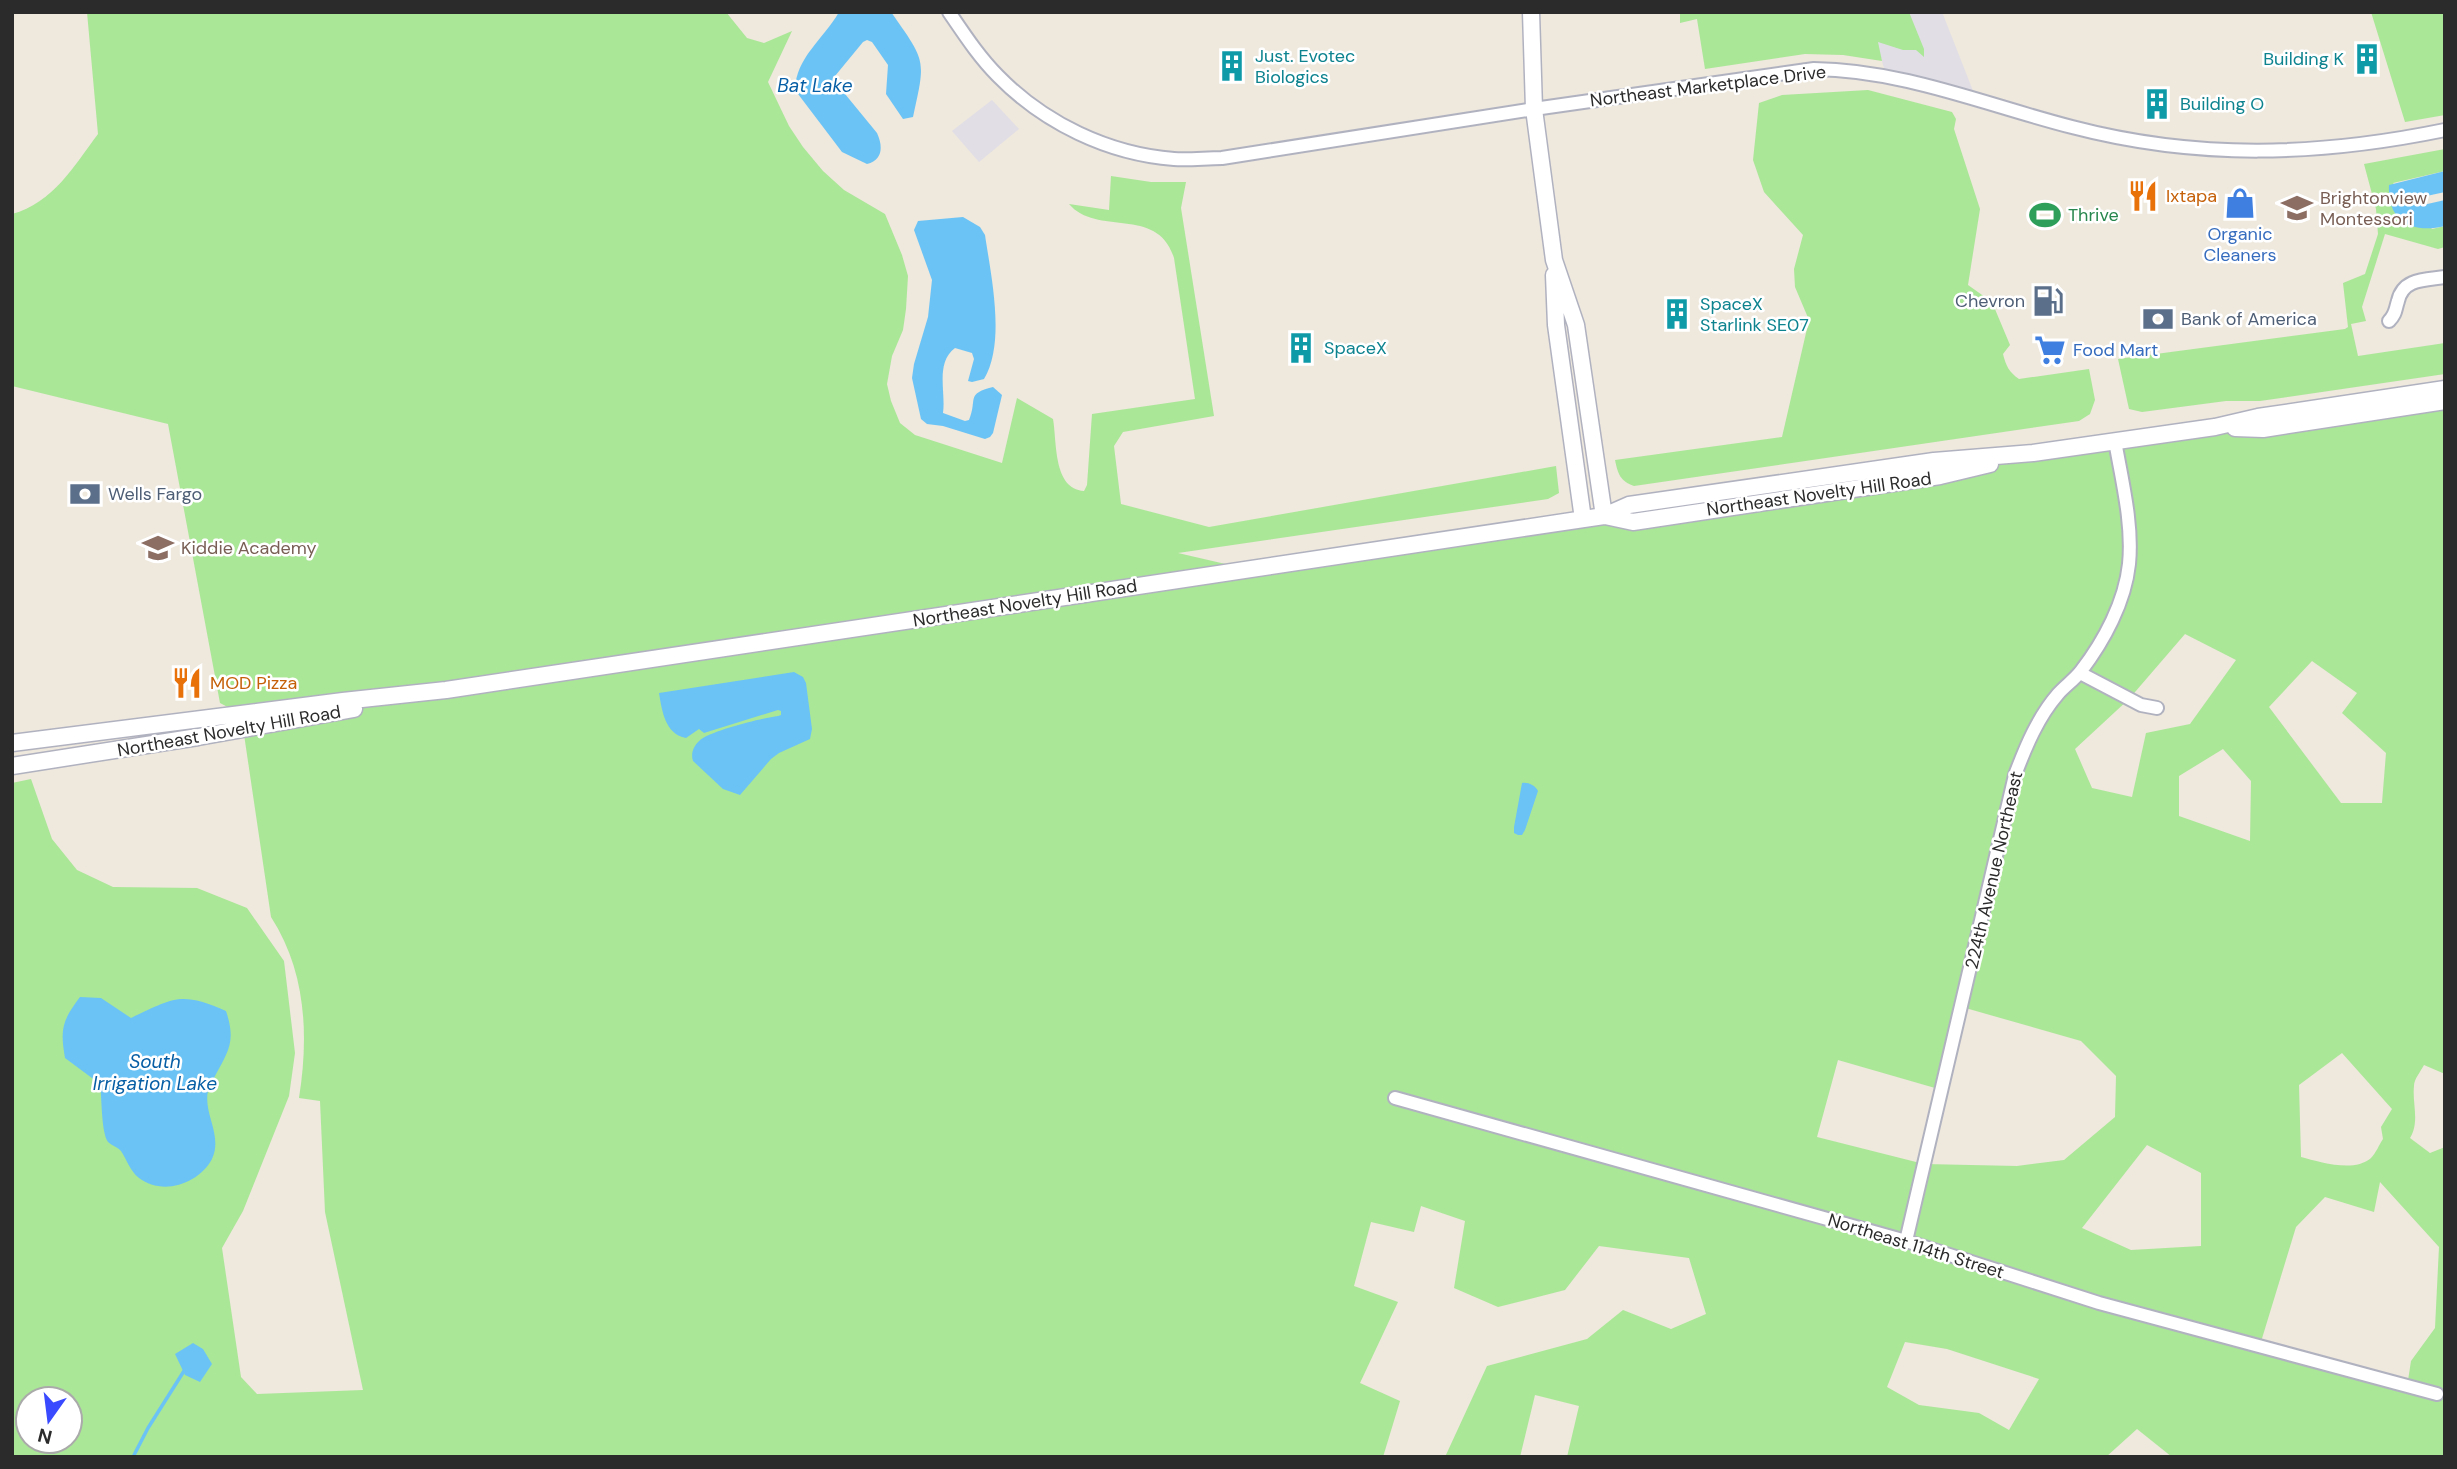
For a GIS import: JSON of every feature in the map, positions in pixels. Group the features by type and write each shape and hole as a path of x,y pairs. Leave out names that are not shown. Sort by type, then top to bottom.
{"main road":[{"path":"1531,12 1534,109 1555,264 1576,325 1604,516"},
{"path":"1555,264 1553,286 1556,325 1583,519"},
{"name":"Northeast Novelty Hill Road","path":"12,743 446,690 1604,516 1629,505 1934,461 2033,453 2215,427 2258,417 2445,389"},
{"name":"Northeast Novelty Hill Road","path":"2215,427 2263,429 2445,401"},
{"name":"Northeast Novelty Hill Road","path":"12,766 365,708 446,690"}],"street":[{"name":"Northeast Marketplace Drive","path":"949,12 996,74 1055,121 1100,143 1132,153 1175,159 1222,158 1789,72 1844,69 1886,75 2100,134 2171,146 2271,151 2340,148 2445,130"},
{"path":"2389,321 2395,314 2400,293 2406,285 2445,277"},
{"name":"224th Avenue Northeast","path":"1906,1241 2015,775 2040,719 2058,694 2080,673 2115,614 2124,590 2129,564 2129,532 2115,441"},
{"path":"2080,673 2141,705 2157,708"},
{"name":"Northeast 114th Street","path":"1395,1098 1906,1241 2099,1303 2437,1394"}],"shaded area":[{"path":"1868,12 1942,12 1977,101 1886,75"},
{"path":"992,100 1019,129 979,162 952,131"}],"green space":[{"path":"87,12 726,12 747,38 764,43 792,31 768,82 789,126 823,171 844,190 885,214 902,255 908,276 906,309 903,330 892,356 887,384 900,423 915,435 1002,463 1017,398 1053,419 1058,463 1062,473 1074,488 1084,491 1087,485 1092,414 1195,399 1174,258 1166,242 1155,232 1141,226 1095,219 1081,214 1069,204 1109,210 1111,176 1151,182 1186,182 1181,208 1214,416 1123,432 1114,446 1121,504 1209,527 1556,466 1559,493 1548,499 1178,553 1247,569 1604,516 1633,522 2033,453 2445,401 2445,1074 2424,1065 2416,1078 2415,1126 2410,1138 2430,1153 2445,1147 2445,1457 2172,1457 2137,1429 2106,1457 1567,1457 1579,1406 1535,1395 1520,1457 1445,1457 1487,1366 1587,1339 1623,1310 1671,1329 1706,1314 1689,1258 1599,1246 1565,1290 1498,1307 1454,1288 1465,1221 1421,1206 1414,1232 1371,1222 1354,1286 1398,1302 1360,1383 1400,1401 1383,1457 12,1457 12,783 31,779 52,839 77,870 113,887 197,888 247,908 284,961 295,1053 289,1096 243,1211 222,1248 241,1377 257,1394 363,1390 325,1212 320,1101 299,1098 304,1027 298,981 292,959 271,917 241,714 220,703 168,424 12,386 12,214 39,201 71,170 98,134","holes":["2185,634 2236,660 2190,724 2146,733 2132,797 2092,788 2075,749 2129,699","2312,661 2357,693 2342,713 2386,753 2382,803 2341,803 2269,707","2223,749 2251,781 2250,841 2179,816 2179,776","1962,1007 2081,1041 2116,1076 2115,1117 2064,1160 2017,1166 1924,1164 1817,1137 1838,1060 1942,1090","2342,1053 2392,1109 2381,1127 2383,1139 2371,1158 2346,1166 2301,1157 2299,1085","2147,1145 2201,1173 2201,1246 2131,1250 2082,1228","2380,1182 2439,1247 2435,1328 2411,1361 2407,1387 2260,1345 2296,1227 2325,1197 2374,1212","1905,1342 1947,1349 2039,1379 2009,1430 1979,1413 1919,1405 1887,1387"]},
{"path":"1680,12 1909,12 1924,49 1924,57 1916,50 1903,50 1878,42 1882,61 1843,55 1805,54 1705,69 1697,19 1680,23"},
{"path":"2371,12 2445,12 2445,115 2405,122"},
{"path":"1868,90 1952,112 1956,119 1954,129 1980,209 1968,285 1992,302 2010,345 2003,354 2005,362 2019,379 2089,369 2095,400 2090,414 2079,421 1634,486 1626,482 1619,473 1615,460 1782,437 1809,320 1795,287 1794,269 1803,235 1764,192 1753,160 1759,103 1782,95"},
{"path":"2445,149 2445,171 2393,183 2432,229 2445,226 2445,247 2438,249 2385,234 2362,307 2366,321 2351,324 2358,356 2445,343 2445,374 2260,401 2226,401 2142,412 2129,409 2118,359 2348,327 2343,283 2365,274 2378,234 2376,209 2364,164"}],"water":[{"name":"Bat Lake","path":"839,12 891,12 911,41 920,61 920,83 913,117 903,119 886,94 888,65 872,42 863,42 835,76 836,83 879,138 879,156 867,164 842,152 795,90 805,58"},
{"path":"2445,171 2445,192 2422,197 2420,200 2423,205 2445,200 2445,226 2422,228 2404,222 2397,216 2392,208 2389,185"},
{"path":"963,217 980,227 985,235 996,328 991,364 984,379 968,381 974,359 972,353 955,348 949,354 943,370 943,413 969,420 975,395 993,387 1002,395 993,433 985,439 927,424 921,419 912,378 928,317 932,280 914,230 918,221"},
{"path":"794,672 803,677 806,683 812,729 810,739 771,759 740,795 723,789 693,761 694,748 700,740 709,735 781,715 781,711 704,733 699,729 686,738 673,732 663,714 659,693"},
{"path":"1522,783 1531,784 1538,791 1525,830 1522,835 1518,835 1514,833 1514,827"},
{"name":"South Irrigation Lake","path":"80,997 101,998 131,1018 168,1002 187,999 226,1011 230,1045 209,1087 207,1100 215,1150 206,1168 189,1181 169,1186 148,1183 136,1175 121,1151 108,1142 103,1123 100,1084 65,1058 64,1026"},
{"path":"193,1343 203,1349 212,1364 200,1382 185,1375 175,1354"}],"waterway":[{"path":"133,1457 184,1371"}],"place":[{"name":"Building K","path":"2367,59"},
{"name":"Just. Evotec Biologics","path":"1232,66"},
{"name":"Building O","path":"2157,104"},
{"name":"Ixtapa","path":"2143,196"},
{"name":"Organic Cleaners","path":"2240,203"},
{"name":"Brightonview Montessori","path":"2297,208"},
{"name":"Thrive","path":"2045,215"},
{"name":"Chevron","path":"2048,301"},
{"name":"SpaceX Starlink SE07","path":"1677,314"},
{"name":"Bank of America","path":"2158,319"},
{"name":"SpaceX","path":"1301,348"},
{"name":"Food Mart","path":"2050,350"},
{"name":"Wells Fargo","path":"85,494"},
{"name":"Kiddie Academy","path":"158,548"},
{"name":"MOD Pizza","path":"187,683"}]}
